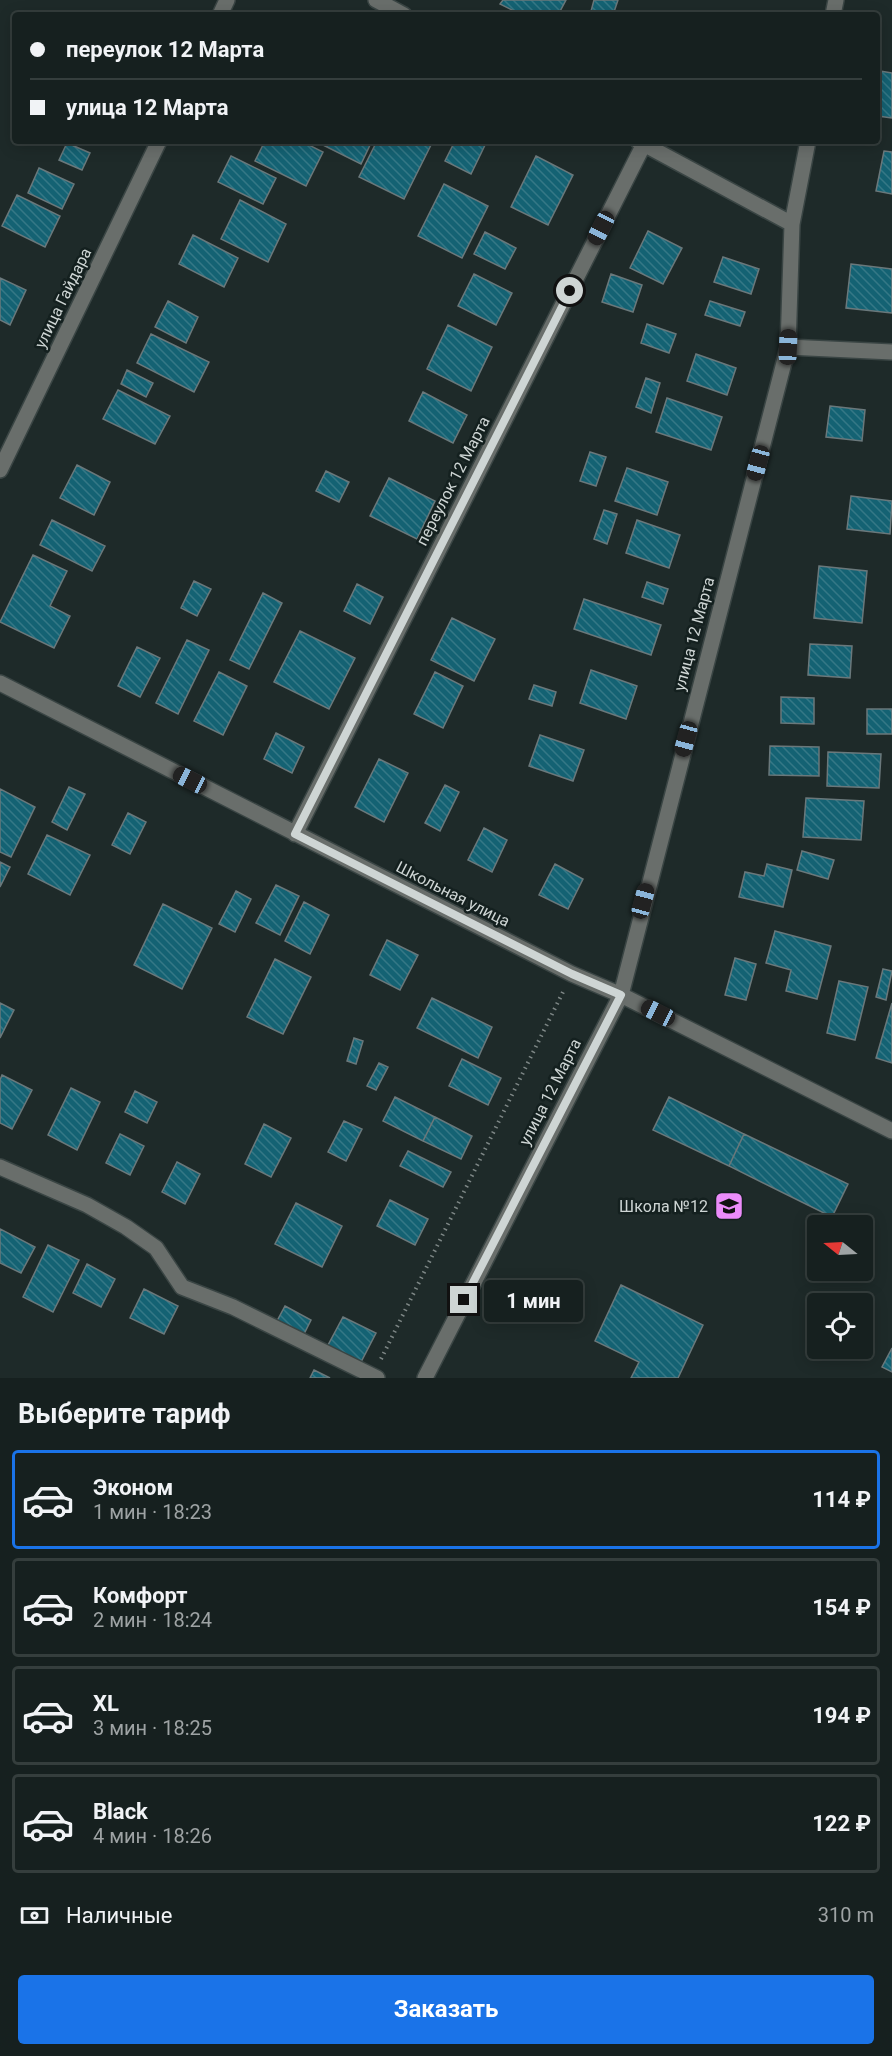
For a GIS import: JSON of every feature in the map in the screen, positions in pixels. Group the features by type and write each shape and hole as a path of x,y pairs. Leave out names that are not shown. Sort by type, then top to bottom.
{"street":[{"path":"376,0 398,12"},
{"name":"улица Гайдара","path":"0,470 158,144"},
{"name":"переулок 12 Марта","path":"295,834 640,144"},
{"path":"643,144 792,224"},
{"name":"улица 12 Марта","path":"425,1378 621,995 788,347 792,224 807,144"},
{"path":"788,347 892,352"},
{"name":"Школьная улица","path":"0,683 572,974 621,995 892,1131"},
{"path":"0,1167 87,1205 126,1227 156,1248 182,1287 233,1307 375,1377"}],"path":[{"path":"375,1377 572,974"}],"building":[{"path":"503,0 566,0 560,12 516,12 500,4"},
{"path":"594,0 618,0 614,12 591,12"},
{"path":"880,71 892,73 892,118 880,116"},
{"path":"67,144 90,153 82,170 59,160"},
{"path":"264,144 307,144 323,152 306,186 255,161"},
{"path":"321,144 371,144 361,164"},
{"path":"376,144 432,144 404,199 359,177"},
{"path":"454,144 486,144 471,174 445,161"},
{"path":"884,151 892,152 892,194 876,191"},
{"path":"231,156 276,178 263,204 218,182"},
{"path":"536,156 573,175 548,225 511,207"},
{"path":"39,168 74,184 62,209 28,193"},
{"path":"444,184 488,206 462,258 418,236"},
{"path":"17,195 60,216 45,247 2,226"},
{"path":"240,200 286,224 268,262 221,239"},
{"path":"648,231 682,248 663,284 630,268"},
{"path":"485,232 516,248 505,269 474,254"},
{"path":"193,235 238,258 224,287 179,264"},
{"path":"723,257 759,269 751,294 714,282"},
{"path":"851,264 892,269 892,313 846,308"},
{"path":"474,274 512,293 496,325 458,306"},
{"path":"611,274 642,285 633,312 602,302"},
{"path":"0,278 26,290 10,325 0,320"},
{"path":"168,301 198,317 186,343 155,327"},
{"path":"710,301 745,312 740,326 705,315"},
{"path":"647,324 676,334 669,353 641,343"},
{"path":"448,325 492,347 471,391 427,369"},
{"path":"151,334 209,362 194,392 137,363"},
{"path":"696,354 736,368 727,395 687,381"},
{"path":"127,370 153,383 146,397 121,384"},
{"path":"646,378 660,383 651,413 636,407"},
{"path":"118,390 170,416 155,444 103,419"},
{"path":"423,392 467,415 453,443 409,421"},
{"path":"667,398 722,417 711,450 656,432"},
{"path":"830,406 865,410 862,441 826,437"},
{"path":"590,452 606,457 596,486 580,481"},
{"path":"77,465 110,482 94,515 60,498"},
{"path":"627,468 668,482 657,515 615,501"},
{"path":"326,471 349,482 339,502 316,491"},
{"path":"389,478 435,501 417,539 370,516"},
{"path":"851,496 892,501 890,534 847,529"},
{"path":"604,510 617,514 607,544 594,539"},
{"path":"52,520 105,546 92,571 40,545"},
{"path":"637,520 680,535 669,568 626,553"},
{"path":"33,555 67,571 50,606 70,616 54,648 0,622"},
{"path":"819,566 867,571 862,623 814,618"},
{"path":"194,581 211,589 197,616 181,608"},
{"path":"647,582 668,589 663,604 642,597"},
{"path":"357,584 383,597 370,624 344,611"},
{"path":"263,593 282,603 249,669 230,660"},
{"path":"584,599 661,625 651,655 574,629"},
{"path":"452,618 495,639 474,681 431,660"},
{"path":"300,631 355,658 329,709 274,682"},
{"path":"187,640 209,650 178,714 156,703"},
{"path":"810,644 852,646 850,678 808,675"},
{"path":"137,647 160,658 140,697 118,686"},
{"path":"591,670 637,686 626,719 580,703"},
{"path":"219,672 247,686 223,735 194,721"},
{"path":"435,672 463,686 443,728 414,714"},
{"path":"534,685 556,692 552,706 529,699"},
{"path":"781,697 814,698 814,724 781,723"},
{"path":"867,709 892,709 892,734 867,734"},
{"path":"276,733 304,747 292,773 264,759"},
{"path":"540,735 584,750 573,781 529,766"},
{"path":"770,746 819,747 819,776 769,775"},
{"path":"828,752 881,754 879,788 827,786"},
{"path":"379,759 408,773 384,822 355,807"},
{"path":"445,785 459,792 440,831 425,823"},
{"path":"69,787 85,794 67,830 52,822"},
{"path":"0,789 35,807 11,857 0,852"},
{"path":"806,798 864,801 861,840 803,837"},
{"path":"128,813 146,822 130,854 112,845"},
{"path":"484,828 507,840 492,872 468,860"},
{"path":"47,835 90,855 70,895 28,874"},
{"path":"802,851 834,860 828,879 797,870"},
{"path":"0,862 10,867 0,887"},
{"path":"555,864 583,879 568,909 539,895"},
{"path":"767,864 792,870 783,907 739,897 745,872 764,876"},
{"path":"276,885 299,896 280,935 256,923"},
{"path":"236,891 251,899 235,932 219,924"},
{"path":"304,902 329,915 310,954 285,941"},
{"path":"163,904 212,928 182,989 134,965"},
{"path":"775,931 831,946 817,999 786,991 791,970 766,963"},
{"path":"387,940 418,955 400,990 370,975"},
{"path":"735,958 756,964 746,1000 725,995"},
{"path":"275,959 311,977 283,1034 247,1017"},
{"path":"883,969 892,971 886,1000 876,997"},
{"path":"839,981 868,987 855,1040 827,1033"},
{"path":"432,998 492,1027 478,1058 417,1028"},
{"path":"0,1003 14,1010 0,1038"},
{"path":"892,1003 892,1063 876,1058"},
{"path":"354,1038 363,1041 356,1064 347,1061"},
{"path":"462,1059 501,1078 488,1105 449,1086"},
{"path":"379,1063 388,1067 376,1090 367,1086"},
{"path":"2,1075 32,1090 12,1129 0,1123"},
{"path":"71,1088 100,1102 77,1150 48,1135"},
{"path":"135,1091 157,1102 147,1123 125,1112"},
{"path":"395,1097 435,1117 423,1141 383,1121"},
{"path":"669,1097 744,1134 729,1166 653,1130"},
{"path":"435,1117 472,1136 461,1159 423,1141"},
{"path":"344,1121 362,1129 346,1161 328,1152"},
{"path":"264,1124 291,1138 271,1177 245,1164"},
{"path":"120,1134 144,1146 130,1175 106,1163"},
{"path":"744,1134 848,1184 833,1215 828,1215 729,1166"},
{"path":"408,1151 451,1172 443,1187 400,1166"},
{"path":"177,1162 200,1174 185,1204 162,1192"},
{"path":"390,1200 428,1219 415,1245 377,1226"},
{"path":"296,1203 342,1226 322,1267 275,1244"},
{"path":"0,1229 35,1247 21,1273 0,1263"},
{"path":"48,1245 79,1260 53,1312 23,1297"},
{"path":"87,1264 115,1279 101,1307 73,1293"},
{"path":"621,1285 703,1325 678,1378 631,1378 639,1362 595,1341"},
{"path":"144,1289 178,1306 164,1334 130,1318"},
{"path":"285,1306 311,1320 304,1334 277,1321"},
{"path":"343,1317 376,1333 360,1364 327,1347"},
{"path":"892,1348 892,1372 882,1367"},
{"path":"314,1370 330,1378 310,1378"}],"place":[{"name":"Школа №12","path":"729,1206"}],"route":[{"path":"464,1300 621,995 572,974 295,834 570,291"}]}
